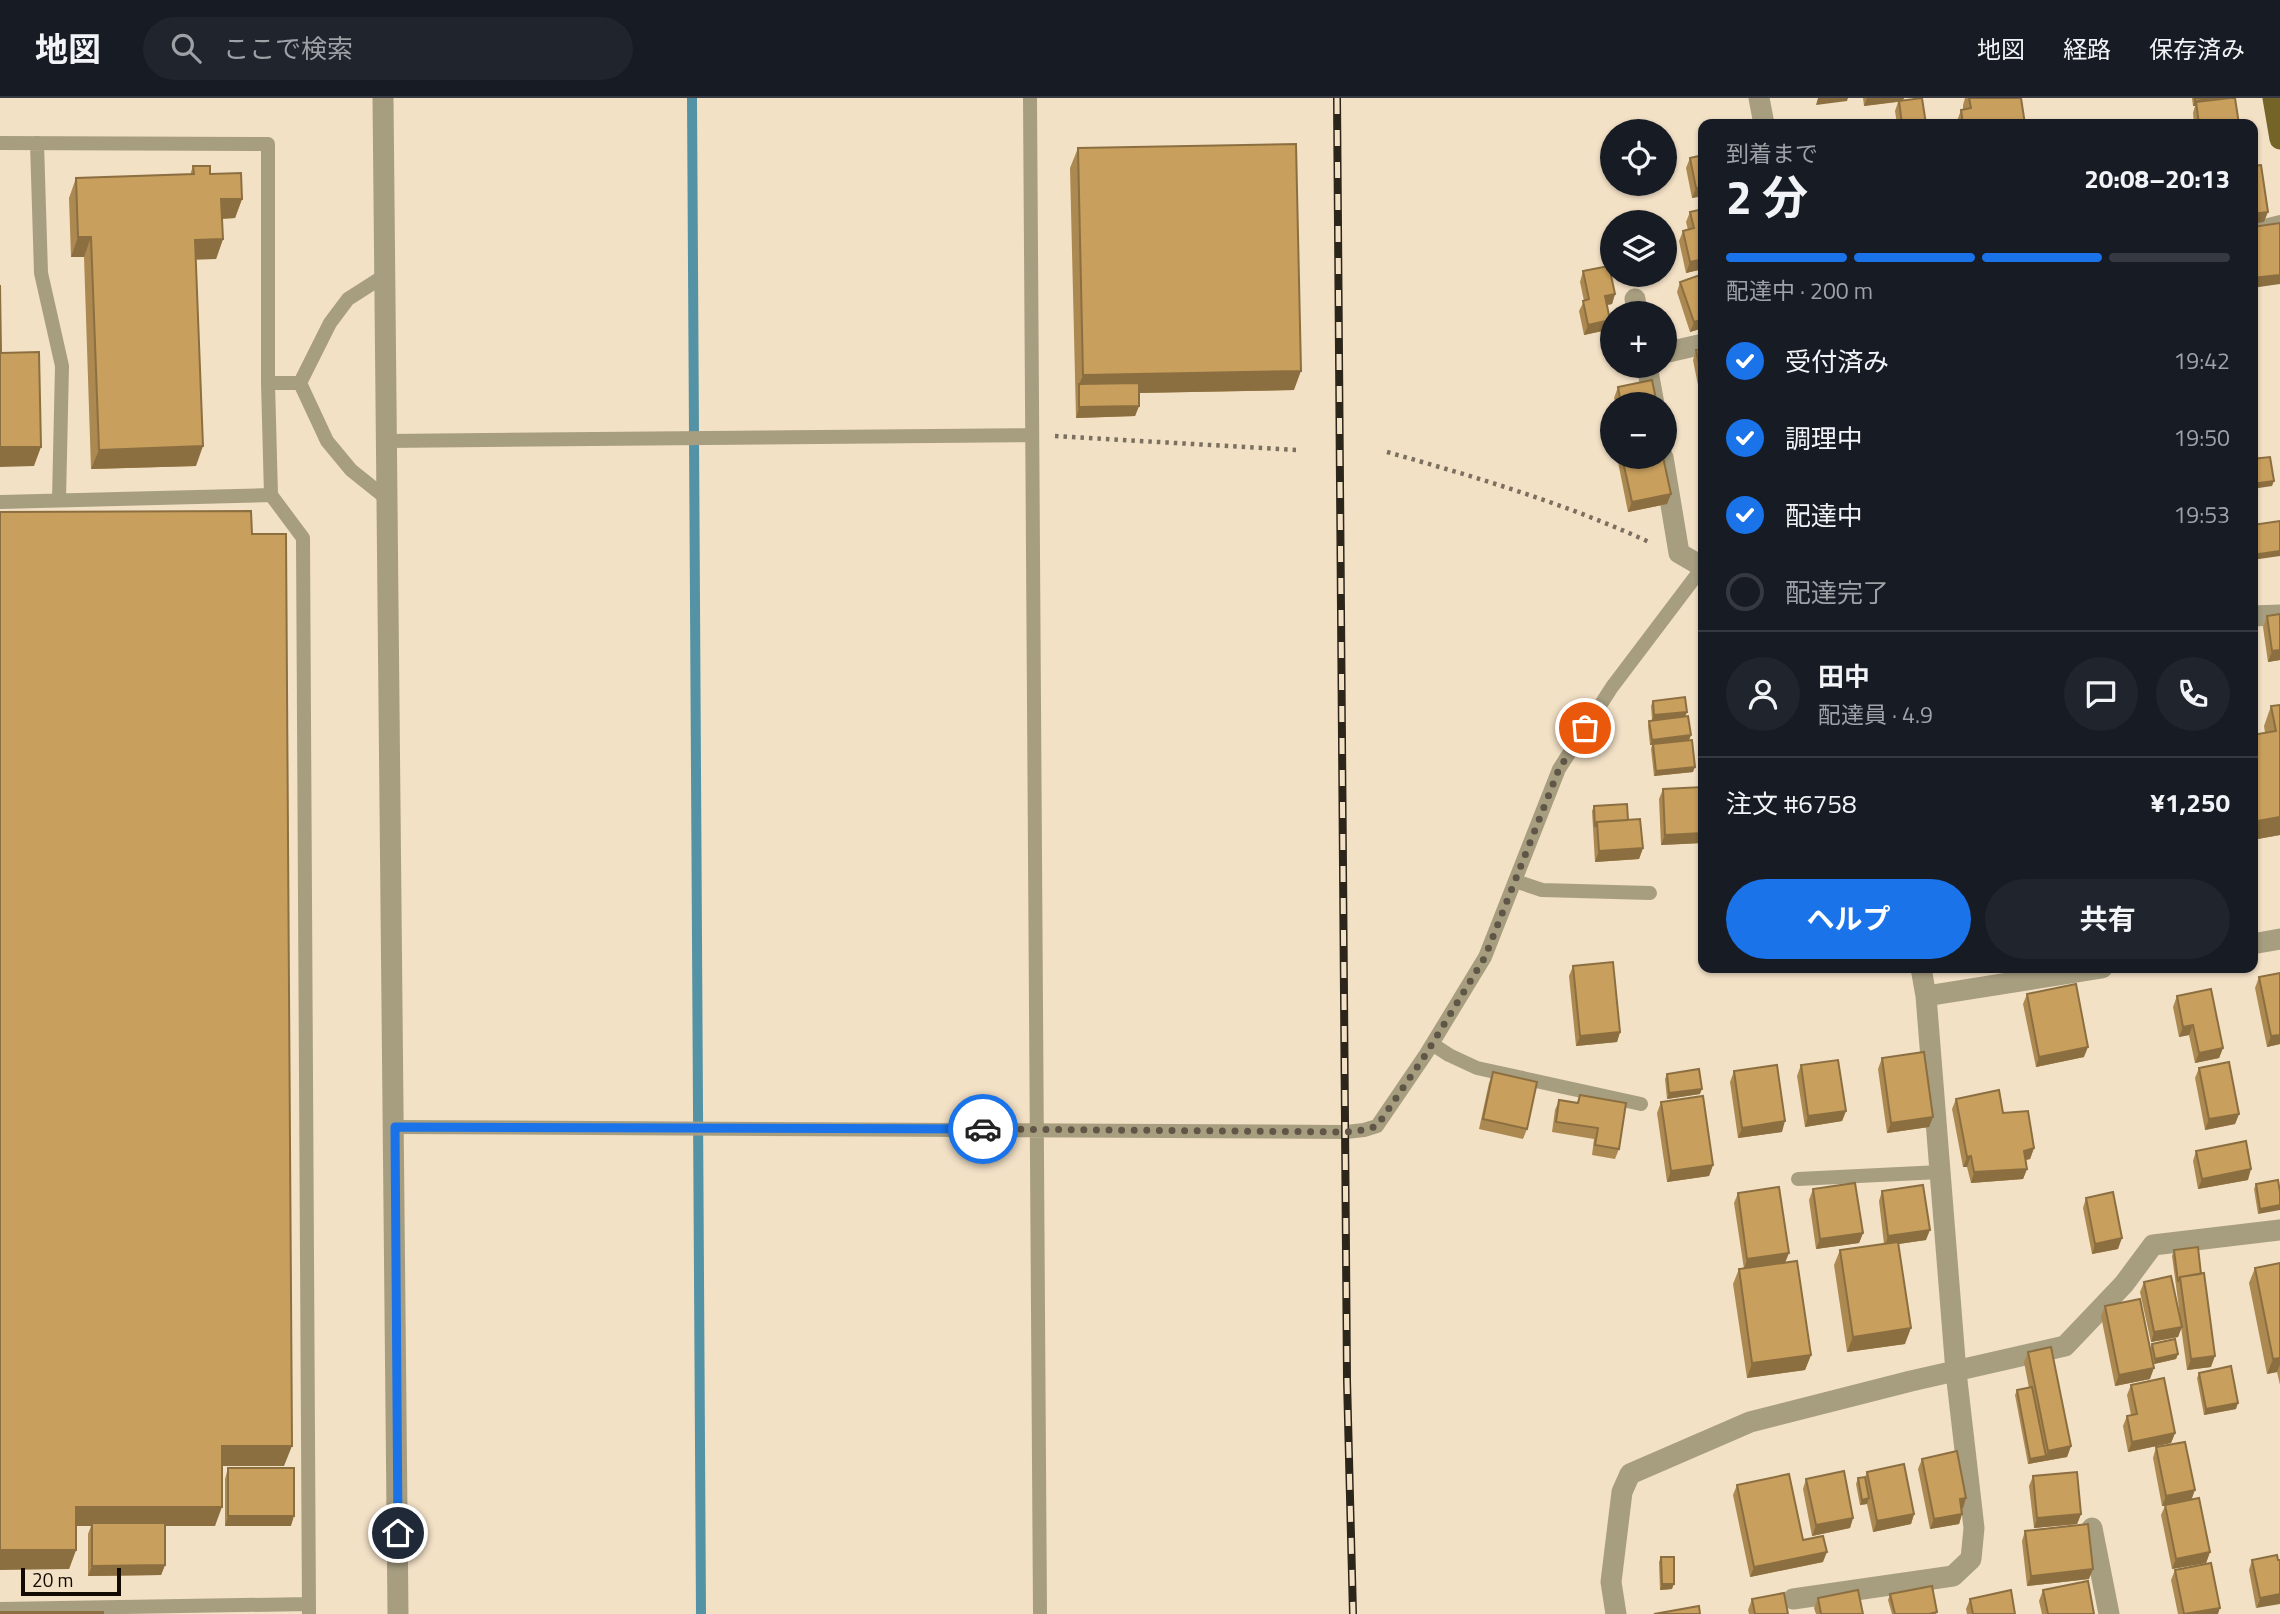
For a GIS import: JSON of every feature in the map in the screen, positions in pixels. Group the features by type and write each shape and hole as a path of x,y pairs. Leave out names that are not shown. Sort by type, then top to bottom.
{"main road":[{"path":"2273,98 2280,139"}],"street":[{"path":"383,98 398,1614"},
{"path":"1759,98 1763,119"},
{"path":"1677,351 1698,345"},
{"path":"1665,469 1679,553 1698,565"},
{"path":"2258,616 2280,615"},
{"path":"2258,943 2280,939"},
{"path":"1793,1599 1858,1596 1953,1576 1971,1559 1974,1528 1956,1372 1926,996 1922,973"},
{"path":"1926,996 2071,973"},
{"path":"1616,1614 1611,1582 1622,1492 1630,1474 1750,1422 2065,1346 2124,1284 2153,1245 2280,1230"},
{"path":"2092,1528 2109,1614"}],"lane":[{"path":"1030,98 1040,1614"},
{"path":"0,143 268,144 271,495 303,538 309,1609 141,1605 117,1611 0,1609"},
{"path":"37,143 41,274 62,366 59,499"},
{"path":"2258,228 2280,222"},
{"path":"300,383 330,323 348,299 384,276"},
{"path":"268,383 300,383"},
{"path":"300,383 327,441 352,470 386,498"},
{"path":"386,441 1032,435"},
{"path":"0,502 271,495"},
{"path":"395,1127 1346,1132 1377,1126 1432,1044 1485,957 1559,769 1612,687 1698,573"},
{"path":"1515,881 1542,890 1650,893"},
{"path":"1432,1044 1477,1068 1641,1104"},
{"path":"1798,1179 1940,1172"}],"path":[{"path":"1032,435 1296,450"},
{"path":"1387,452 1489,480 1590,515 1679,553"}],"building":[{"path":"1922,98 1925,119 1901,119 1899,101"},
{"path":"1969,98 2021,98 2024,119 1962,119 1961,110 1971,108"},
{"path":"2235,98 2238,119 2198,119 2196,102"},
{"path":"1296,144 1301,371 1083,375 1078,148"},
{"path":"1698,156 1698,188 1696,188 1690,158"},
{"path":"2258,165 2261,165 2268,212 2258,213"},
{"path":"193,166 210,166 210,174 241,173 242,199 221,199 223,239 195,240 203,446 99,450 91,237 78,237 76,178 194,174"},
{"path":"1698,210 1698,260 1690,262 1683,231 1694,228 1690,212"},
{"path":"2280,223 2280,275 2258,277 2258,226"},
{"path":"1600,268 1600,287 1614,287 1615,294 1605,296 1606,301 1600,301 1600,322 1588,325 1583,301 1589,299 1583,271"},
{"path":"1698,276 1698,321 1694,322 1680,282"},
{"path":"0,285 1,353 39,352 41,447 0,447"},
{"path":"1652,380 1654,392 1619,392 1618,387"},
{"path":"1139,383 1139,406 1079,407 1079,384"},
{"path":"2270,457 2274,481 2258,483 2258,458"},
{"path":"1625,469 1666,469 1671,494 1632,502"},
{"path":"251,511 252,534 286,534 292,1446 222,1446 222,1507 76,1507 76,1550 0,1550 0,512"},
{"path":"2280,521 2280,551 2258,554 2258,524"},
{"path":"2280,614 2280,650 2272,651 2267,616"},
{"path":"1685,697 1687,712 1654,715 1653,701"},
{"path":"2280,705 2280,817 2258,821 2258,734 2276,731 2271,706"},
{"path":"1688,716 1691,735 1652,740 1649,721"},
{"path":"1692,740 1695,767 1656,771 1653,744"},
{"path":"1698,787 1698,833 1665,835 1663,789"},
{"path":"1627,804 1628,820 1597,822 1595,827 1594,806"},
{"path":"1640,819 1643,848 1599,851 1597,822"},
{"path":"1613,962 1620,1032 1580,1036 1573,966"},
{"path":"2280,973 2280,1035 2271,1036 2259,977"},
{"path":"2076,984 2088,1047 2039,1057 2027,994"},
{"path":"2211,989 2223,1048 2199,1053 2193,1025 2183,1027 2177,996"},
{"path":"1924,1052 1933,1117 1891,1123 1882,1058"},
{"path":"1838,1060 1846,1111 1808,1116 1801,1065"},
{"path":"2229,1062 2239,1114 2209,1119 2199,1068"},
{"path":"1777,1065 1785,1121 1742,1128 1734,1071"},
{"path":"1699,1069 1702,1089 1669,1093 1667,1074"},
{"path":"1493,1072 1537,1082 1527,1129 1483,1119"},
{"path":"1999,1090 2003,1113 2028,1111 2034,1148 2024,1151 2027,1169 1974,1172 1971,1156 1967,1157 1956,1099"},
{"path":"1580,1095 1626,1103 1619,1149 1595,1145 1598,1128 1556,1122 1559,1100 1578,1103"},
{"path":"1703,1096 1713,1165 1671,1171 1661,1102"},
{"path":"2246,1141 2251,1169 2202,1179 2196,1151"},
{"path":"2278,1180 2280,1205 2260,1209 2256,1184"},
{"path":"1855,1183 1863,1233 1820,1239 1813,1189"},
{"path":"1923,1185 1930,1230 1888,1236 1882,1191"},
{"path":"1779,1187 1789,1253 1747,1259 1738,1193"},
{"path":"2113,1192 2122,1238 2095,1244 2086,1198"},
{"path":"1898,1242 1911,1328 1853,1337 1840,1250"},
{"path":"2198,1247 2201,1274 2180,1277 2178,1282 2174,1250"},
{"path":"1797,1261 1811,1355 1752,1363 1739,1269"},
{"path":"2280,1263 2280,1358 2273,1359 2255,1268"},
{"path":"2204,1273 2215,1356 2191,1359 2180,1277"},
{"path":"2171,1276 2182,1327 2154,1332 2144,1282"},
{"path":"2140,1299 2154,1368 2119,1375 2105,1306"},
{"path":"2175,1339 2178,1354 2155,1359 2152,1344"},
{"path":"2051,1347 2071,1446 2048,1451 2028,1352"},
{"path":"2231,1366 2238,1403 2206,1409 2199,1373"},
{"path":"2164,1378 2175,1433 2132,1442 2127,1416 2137,1414 2131,1385"},
{"path":"2032,1387 2046,1456 2030,1459 2017,1390"},
{"path":"2185,1442 2195,1490 2166,1496 2156,1447"},
{"path":"1957,1451 1966,1498 1960,1499 1962,1514 1934,1519 1922,1459"},
{"path":"1904,1464 1914,1514 1877,1521 1867,1472"},
{"path":"228,1468 294,1468 294,1516 228,1516"},
{"path":"1844,1471 1853,1518 1816,1525 1806,1479"},
{"path":"2077,1472 2081,1514 2037,1518 2033,1476"},
{"path":"1789,1474 1803,1540 1823,1536 1827,1552 1754,1567 1737,1485"},
{"path":"1865,1477 1869,1498 1862,1500 1858,1478"},
{"path":"2199,1498 2210,1552 2176,1559 2165,1505"},
{"path":"92,1523 165,1523 165,1565 92,1566"},
{"path":"2088,1524 2093,1569 2031,1576 2025,1531"},
{"path":"2277,1555 2280,1560 2280,1594 2260,1598 2252,1560"},
{"path":"1661,1557 1674,1557 1674,1584 1662,1584"},
{"path":"2211,1563 2220,1608 2184,1614 2175,1570"},
{"path":"2088,1581 2094,1614 2048,1614 2043,1590"},
{"path":"1932,1586 1937,1612 1895,1614 1890,1594"},
{"path":"1858,1590 1863,1614 1821,1614 1818,1598"},
{"path":"2011,1590 2015,1614 1973,1614 1970,1599"},
{"path":"1784,1593 1788,1614 1755,1614 1752,1599"},
{"path":"1699,1606 1700,1614 1654,1614"},
{"path":"103,1612 103,1614 0,1614"}],"waterway":[{"path":"692,98 701,1614"}],"railway":[{"path":"1337,98 1347,1380 1353,1614"}],"way so far":[{"path":"983,1129 1346,1132 1377,1126 1426,1054 1485,957 1559,769 1585,728"}],"route":[{"path":"398,1533 395,1127 983,1129"}]}
